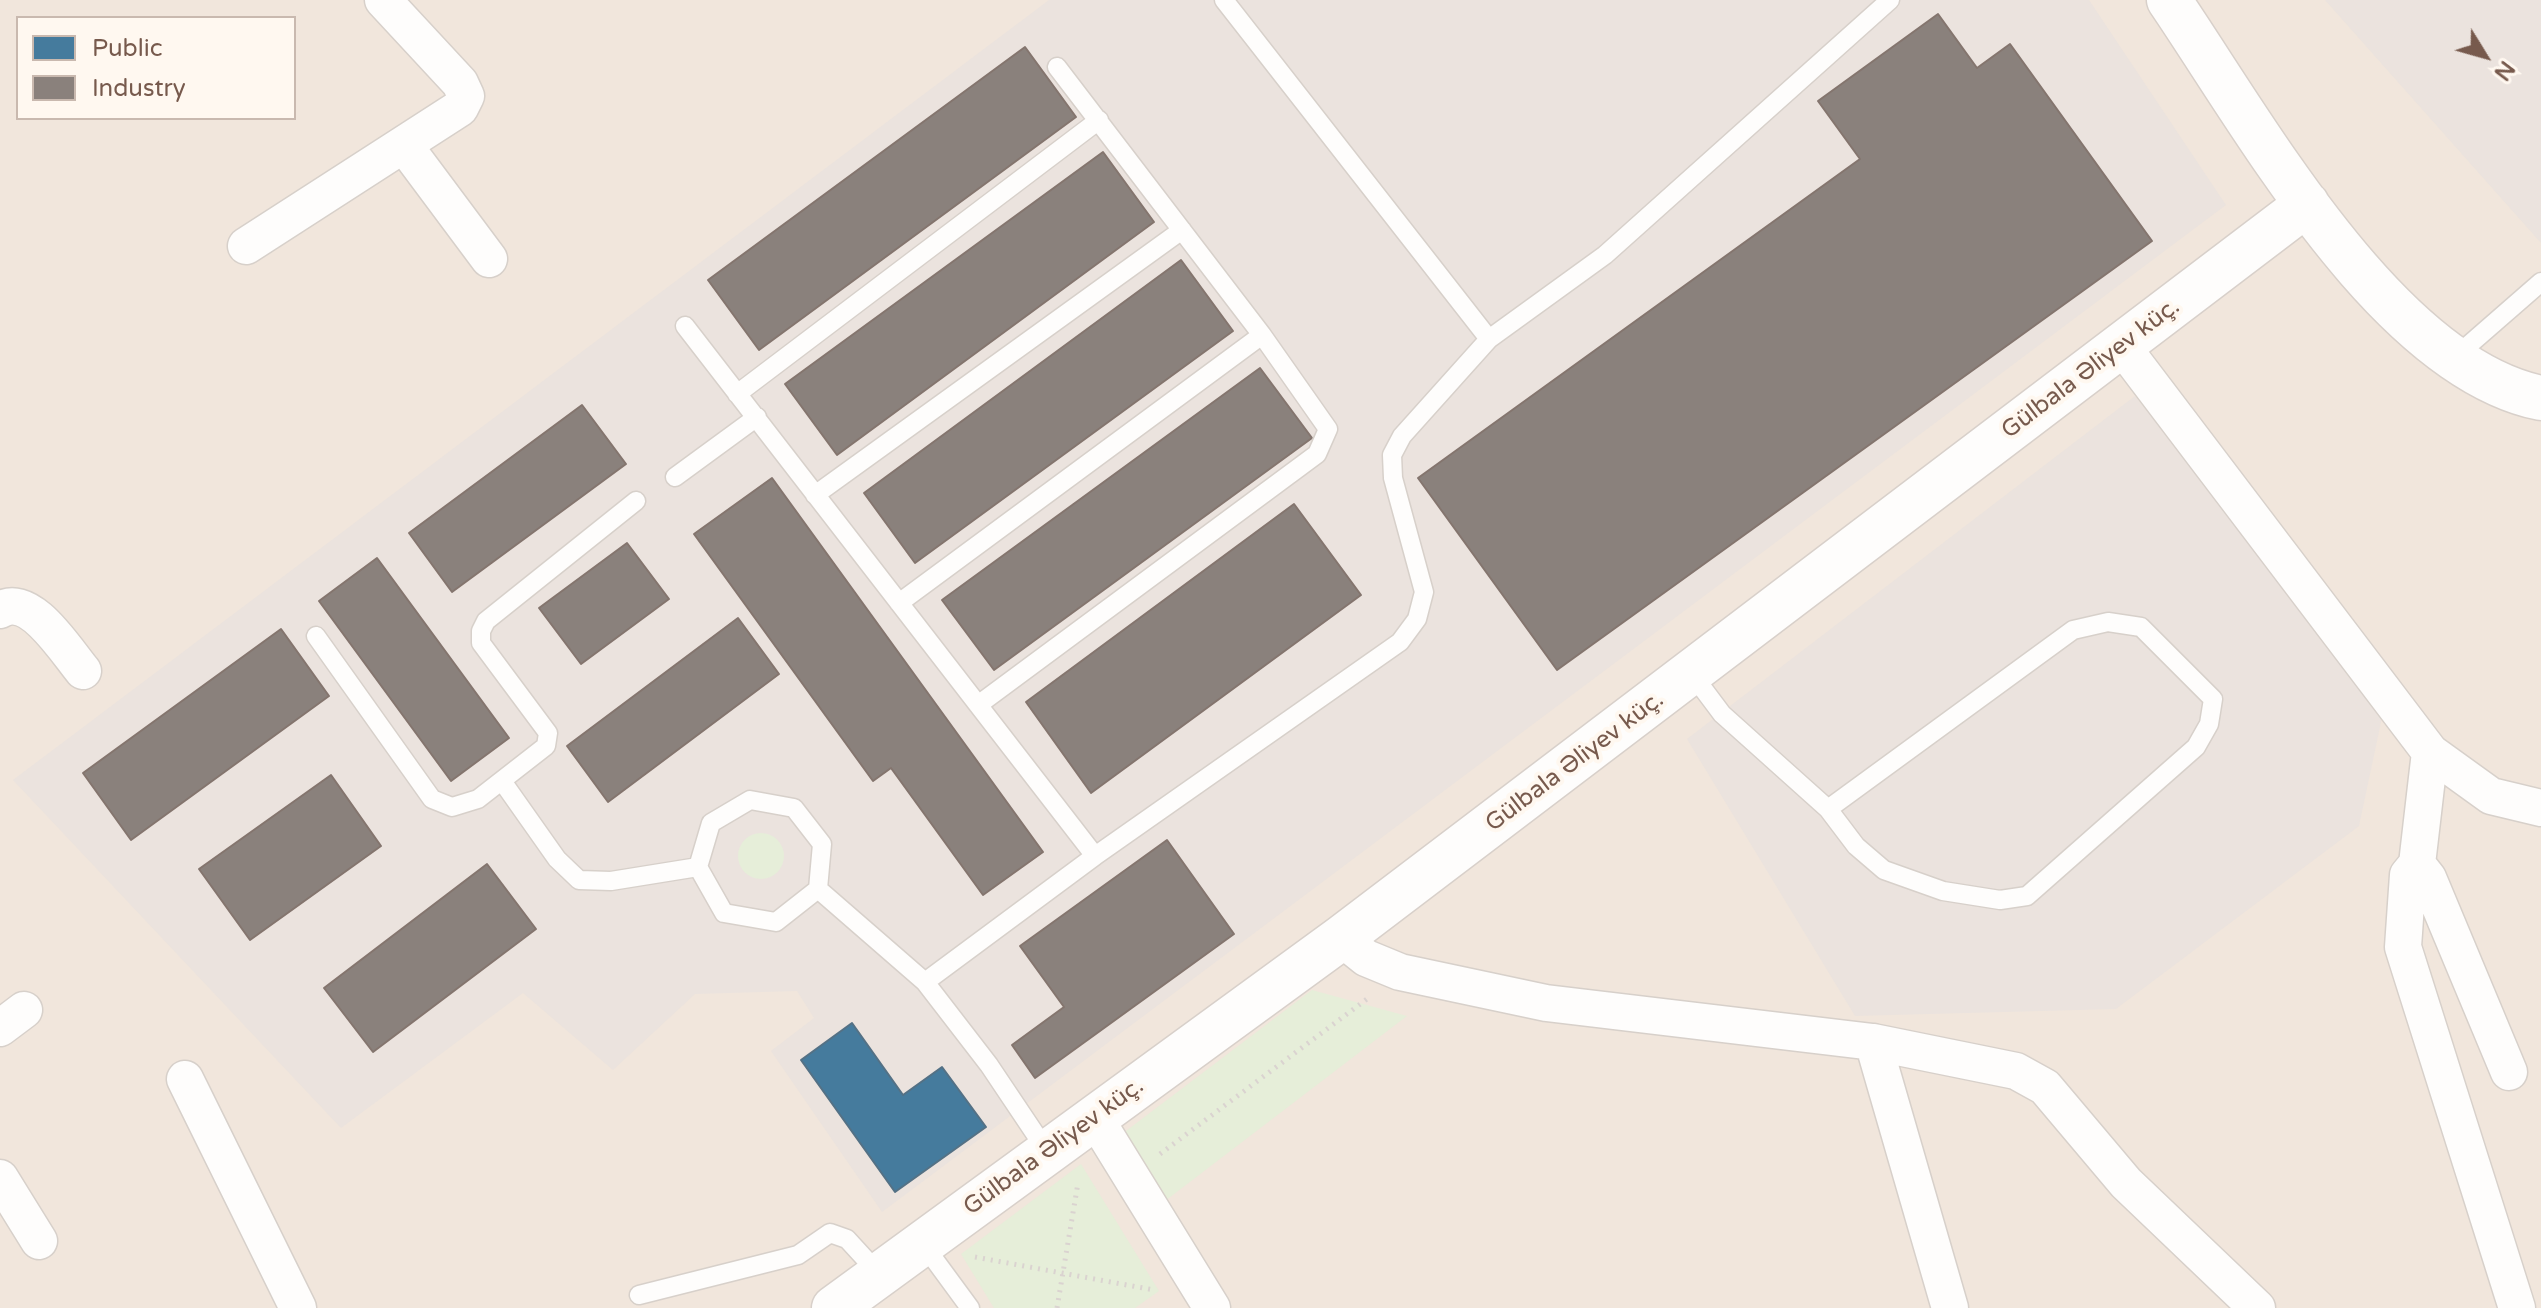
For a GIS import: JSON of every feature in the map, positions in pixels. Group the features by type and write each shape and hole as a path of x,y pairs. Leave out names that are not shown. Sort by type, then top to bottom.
{"street":[{"path":"246,246 460,108 466,96 460,83 383,0"},
{"path":"2169,0 2307,204 2396,310 2453,359 2489,382 2541,398"},
{"path":"404,145 489,259"},
{"name":"Gülbala Əliyev küç.","path":"834,1308 923,1244 1063,1166 1095,1118 1692,674 2307,204"},
{"path":"2121,345 2430,752 2491,796 2541,808"},
{"path":"0,610 13,604 31,610 83,671"},
{"path":"2430,752 2417,864 2408,875 2403,947 2517,1308"},
{"path":"2417,864 2428,878 2509,1072"},
{"path":"1341,938 1366,958 1400,972 1546,1003 1873,1042 2016,1071 2045,1087 2126,1183 2257,1308"},
{"path":"1873,1042 1950,1308"},
{"path":"185,1079 298,1308"},
{"path":"1095,1118 1212,1308"},
{"path":"0,1178 39,1241"}],"lane":[{"path":"1224,0 1489,339"},
{"path":"925,982 1095,856 1400,642 1417,619 1424,592 1393,478 1392,455 1402,436 1489,339 1605,255 1890,0"},
{"path":"978,705 1317,454 1328,429 1262,335 1057,67"},
{"path":"737,394 1099,120"},
{"path":"815,495 1182,230"},
{"path":"2453,359 2541,282"},
{"path":"685,326 1095,856"},
{"path":"899,603 1262,335"},
{"path":"675,477 757,417"},
{"path":"316,636 432,799 452,807 478,799 546,746 548,733 481,643 481,631 486,621 636,501"},
{"path":"1692,674 1722,714 1828,809 1856,846 1884,870 1943,891 2000,900 2027,896 2196,747 2209,724 2213,699 2141,627 2108,622 2073,630 1828,809"},
{"path":"502,781 557,859 579,880 611,881 698,867"},
{"path":"750,800 794,808 822,844 818,889 776,922 724,913 698,867 711,823 750,800"},
{"path":"818,889 925,982 1063,1166"},
{"path":"639,1295 798,1255 830,1233 847,1239 880,1275"},
{"path":"923,1244 970,1308"}],"path":[{"path":"1131,1176 1400,972"},
{"path":"1057,1308 1063,1273 1063,1166"},
{"path":"923,1244 1159,1291 1189,1271"}],"shaded area":[{"path":"0,0 2541,0 2541,1308 0,1308"},
{"path":"1049,0 2089,0 2226,205 882,1212 771,1051 814,1018 797,991 695,994 613,1070 523,993 341,1128 13,780"},
{"path":"2325,0 2541,0 2541,243"},
{"path":"2135,396 2384,708 2359,826 2116,1009 1855,1016 1687,739"}],"green space":[{"path":"761,833 777,840 784,856 777,872 761,879 745,872 738,856 745,840"},
{"path":"1312,990 1407,1016 1165,1201 1122,1134"},
{"path":"1081,1164 1159,1291 1135,1308 994,1308 961,1254"}],"building: Public":[{"path":"852,1023 903,1095 942,1067 986,1127 895,1192 801,1060"}],"building: Industry":[{"path":"1938,14 1977,68 2010,44 2152,241 1557,670 1418,478 1860,159 1818,101"},
{"path":"1025,47 1076,117 759,350 708,280"},
{"path":"1103,152 1154,222 837,455 785,384"},
{"path":"1181,260 1233,331 915,563 864,493"},
{"path":"1260,368 1312,438 994,670 942,600"},
{"path":"582,405 626,464 452,592 409,533"},
{"path":"772,478 1043,852 983,895 891,768 873,781 694,534"},
{"path":"1294,504 1361,595 1091,793 1026,702"},
{"path":"627,543 669,599 581,664 539,608"},
{"path":"377,558 509,738 451,781 319,601"},
{"path":"738,618 779,674 608,802 567,746"},
{"path":"281,629 329,696 131,840 83,773"},
{"path":"331,775 381,846 250,940 199,869"},
{"path":"1167,840 1234,934 1035,1078 1012,1045 1064,1007 1020,946"},
{"path":"487,864 536,929 373,1052 324,988"}]}
